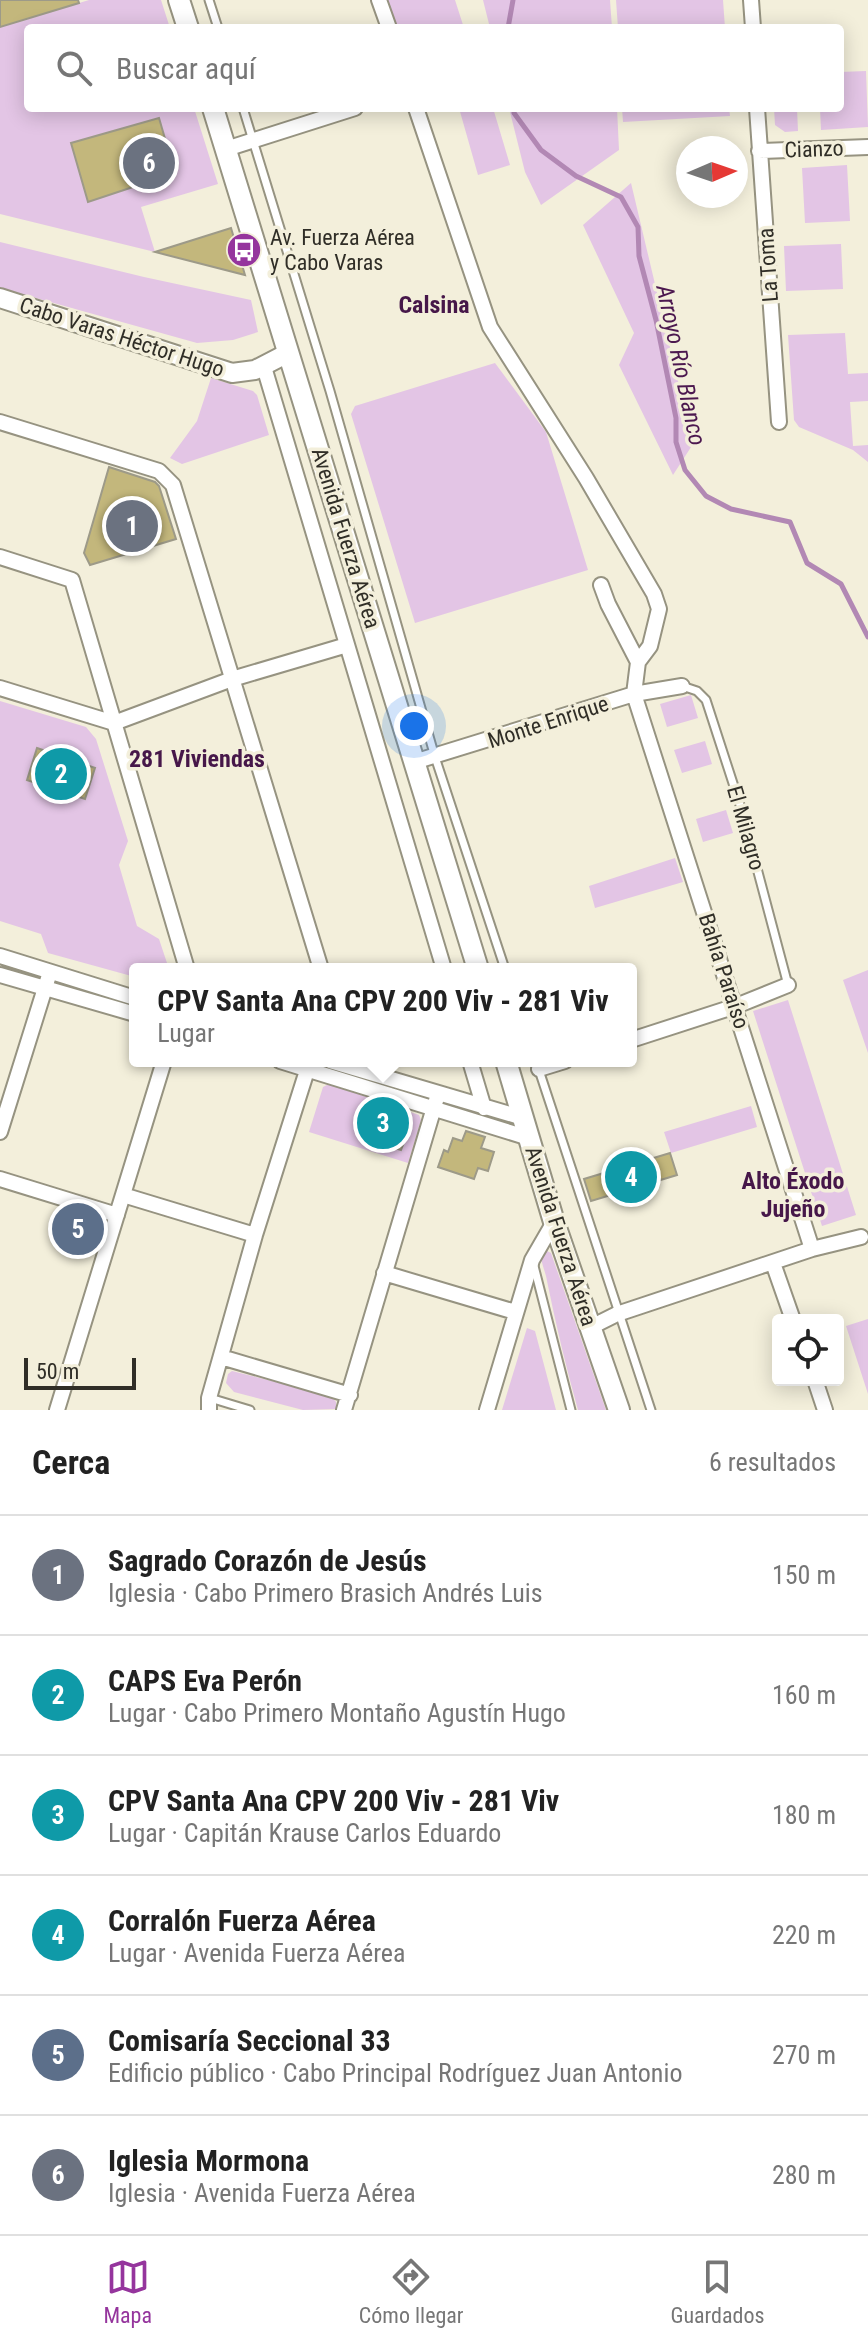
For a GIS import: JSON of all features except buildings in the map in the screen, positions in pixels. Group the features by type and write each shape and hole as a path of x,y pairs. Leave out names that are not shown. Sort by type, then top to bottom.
{"main road":[{"path":"179,0 187,24"},
{"name":"Avenida Fuerza Aérea","path":"214,112 476,963"},
{"name":"Avenida Fuerza Aérea","path":"508,1067 554,1222 619,1410"}],"street":[{"path":"379,0 388,24"},
{"path":"751,0 753,24"},
{"path":"226,149 343,112"},
{"path":"417,112 490,327 586,478 654,594 659,609 650,646 638,662 634,694"},
{"name":"La Toma","path":"757,112 779,422"},
{"name":"Cianzo","path":"759,151 868,147"},
{"name":"Cabo Varas Héctor Hugo","path":"0,298 232,373 246,373 264,367 288,353"},
{"path":"264,367 442,963"},
{"path":"0,422 159,471 173,485 319,963"},
{"path":"0,557 72,580 185,963"},
{"path":"601,585 638,662"},
{"path":"0,688 114,723 232,679 347,645"},
{"name":"Monte Enrique","path":"414,762 634,694 682,686"},
{"name":"Bahía Paraíso","path":"634,694 812,1249"},
{"path":"0,956 129,996"},
{"path":"0,1132 50,972"},
{"path":"0,975 129,1012"},
{"path":"637,1038 736,1006 788,985"},
{"path":"57,1410 162,1067"},
{"path":"209,1404 255,1235 308,1067"},
{"path":"325,1067 349,1070 526,1128"},
{"path":"472,1067 484,1108"},
{"path":"436,1101 484,1108 526,1128"},
{"path":"344,1410 436,1101"},
{"path":"0,1179 117,1215"},
{"path":"123,1195 255,1235"},
{"path":"487,1410 532,1260 554,1222"},
{"path":"591,1327 617,1314 812,1249 864,1238"},
{"path":"773,1263 791,1314"},
{"path":"384,1273 515,1312"},
{"path":"221,1357 350,1395"},
{"path":"817,1386 825,1410"}],"lane":[{"path":"209,0 217,24"},
{"path":"244,112 330,391 435,757 503,963"},
{"name":"El Milagro","path":"682,686 697,691 706,700 741,808 788,985"},
{"path":"538,1067 651,1410"},
{"path":"532,1260 571,1410"},
{"path":"209,1404 250,1410"}],"shaded area":[{"path":"89,0 161,0 169,24 24,24 24,112 195,112 218,184 141,207 155,252 0,214 0,27"},
{"path":"387,0 455,0 463,24 395,24"},
{"path":"483,0 610,0 612,24 489,24"},
{"path":"616,0 723,0 725,24 618,24"},
{"path":"866,71 868,127 821,130 820,112 844,112 844,72"},
{"path":"460,112 494,112 510,165 478,175"},
{"path":"510,112 617,112 619,150 541,205 525,172"},
{"path":"622,112 730,112 730,116 623,122"},
{"path":"774,112 797,112 798,131 785,132 775,125"},
{"path":"847,165 850,221 805,223 802,168"},
{"path":"631,183 693,444 673,475 619,365 634,333 583,225"},
{"path":"0,242 251,300 258,332 233,340 197,343 0,288"},
{"path":"841,244 843,289 786,291 784,246"},
{"path":"845,333 848,374 868,373 868,401 850,402 853,446 868,445 868,462 853,450 799,427 794,420 788,335"},
{"path":"495,363 546,432 588,570 415,623 351,414 355,406"},
{"path":"211,378 253,391 269,435 182,464 170,458 197,421"},
{"path":"691,695 698,718 667,727 660,704"},
{"path":"0,701 86,727 96,739 128,841 119,865 137,926 159,939 167,963 129,963 129,975 48,953 41,934 0,921"},
{"path":"705,741 712,764 682,773 674,750"},
{"path":"726,810 733,833 703,842 696,819"},
{"path":"675,858 683,882 595,908 589,886"},
{"path":"868,970 868,1053 843,980"},
{"path":"788,1000 856,1215 822,1226 753,1011"},
{"path":"329,1084 419,1115 421,1120 408,1163 309,1132 323,1087"},
{"path":"751,1106 757,1127 671,1153 664,1132"},
{"path":"547,1251 551,1253 606,1410 578,1410 541,1257"},
{"path":"868,1319 868,1394 846,1326"},
{"path":"527,1328 535,1331 556,1410 502,1410"},
{"path":"232,1371 331,1396 336,1402 336,1409 303,1410 234,1392 226,1383"}],"waterway":[{"name":"Arroyo Río Blanco","path":"509,24 513,0"},
{"name":"Arroyo Río Blanco","path":"514,112 541,150 576,176 621,197 638,227 639,256 656,320 676,418 676,442 685,470 706,496 731,509 790,522 807,563 841,584 868,637"}],"place":[{"name":"Iglesia Mormona","path":"149,163"},
{"name":"Av. Fuerza Aérea y Cabo Varas","path":"244,250"},
{"name":"Sagrado Corazón de Jesús","path":"132,526"},
{"name":"CAPS Eva Perón","path":"61,774"},
{"name":"CPV Santa Ana CPV 200 Viv - 281 Viv","path":"383,1123"},
{"name":"Corralón Fuerza Aérea","path":"631,1177"},
{"name":"Comisaría Seccional 33","path":"78,1229"}],"district":[{"name":"Calsina","path":"434,305"},
{"name":"281 Viviendas","path":"197,759"},
{"name":"Alto Éxodo Jujeño","path":"793,1195"}]}
